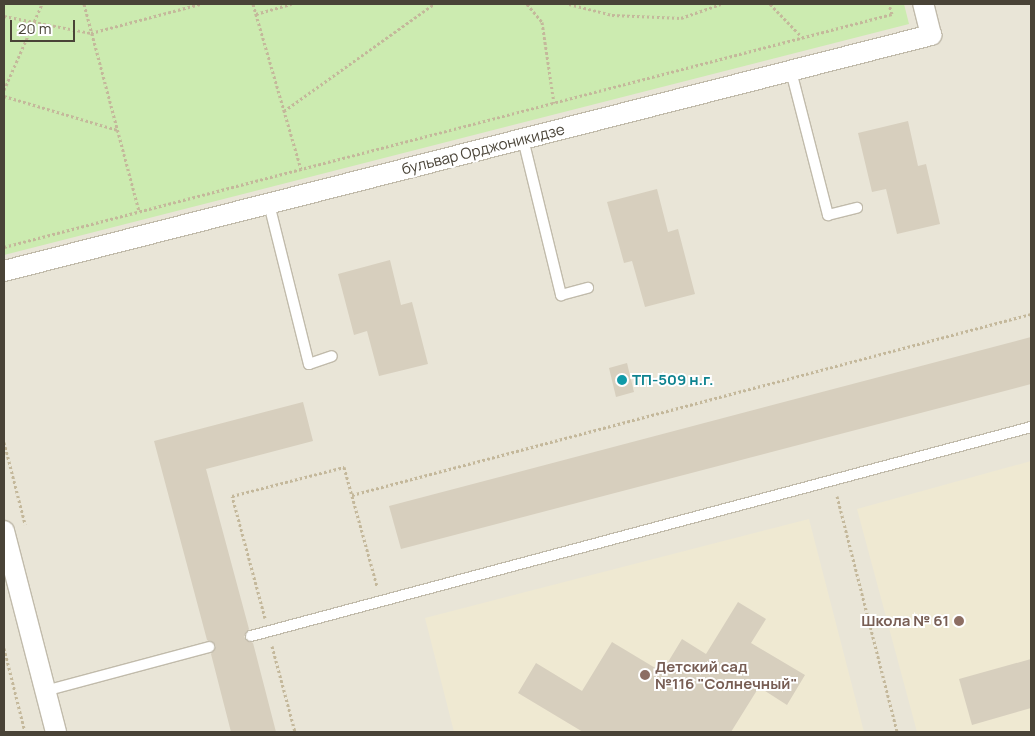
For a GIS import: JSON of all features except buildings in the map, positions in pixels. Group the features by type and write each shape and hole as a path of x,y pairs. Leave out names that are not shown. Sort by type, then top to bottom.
{"street":[{"name":"бульвар Орджоникидзе","path":"4,271 931,35 923,4"},
{"path":"4,530 56,732"}],"lane":[{"path":"791,71 828,215 857,208"},
{"path":"523,139 561,295 588,288"},
{"path":"269,204 309,364 332,356"},
{"path":"251,636 1031,427"},
{"path":"45,691 209,647"}],"path":[{"path":"4,90 42,4"},
{"path":"84,4 139,211"},
{"path":"4,16 91,33 200,4"},
{"path":"253,4 301,169"},
{"path":"256,14 292,4"},
{"path":"284,111 434,4"},
{"path":"527,4 542,22 554,102"},
{"path":"569,4 612,15 681,18 720,4"},
{"path":"770,4 802,37"},
{"path":"4,246 892,14 889,4"},
{"path":"4,96 117,130"},
{"path":"352,495 1031,314"},
{"path":"295,732 232,496 344,467 377,586"},
{"path":"833,480 897,732"},
{"path":"4,648 25,732"}],"shaded area":[{"path":"4,4 1031,4 1031,732 4,732"},
{"name":"Школа № 61","path":"1031,461 1031,732 917,732 857,509"},
{"name":"Детский сад №116 \"Солнечный\"","path":"809,519 864,732 454,732 425,618"}],"green space":[{"path":"4,4 904,4 909,24 4,255"}],"place":[{"name":"ТП-509 н.г.","path":"622,380"},
{"name":"Школа № 61","path":"959,621"},
{"name":"Детский сад №116 \"Солнечный\"","path":"645,675"}]}
